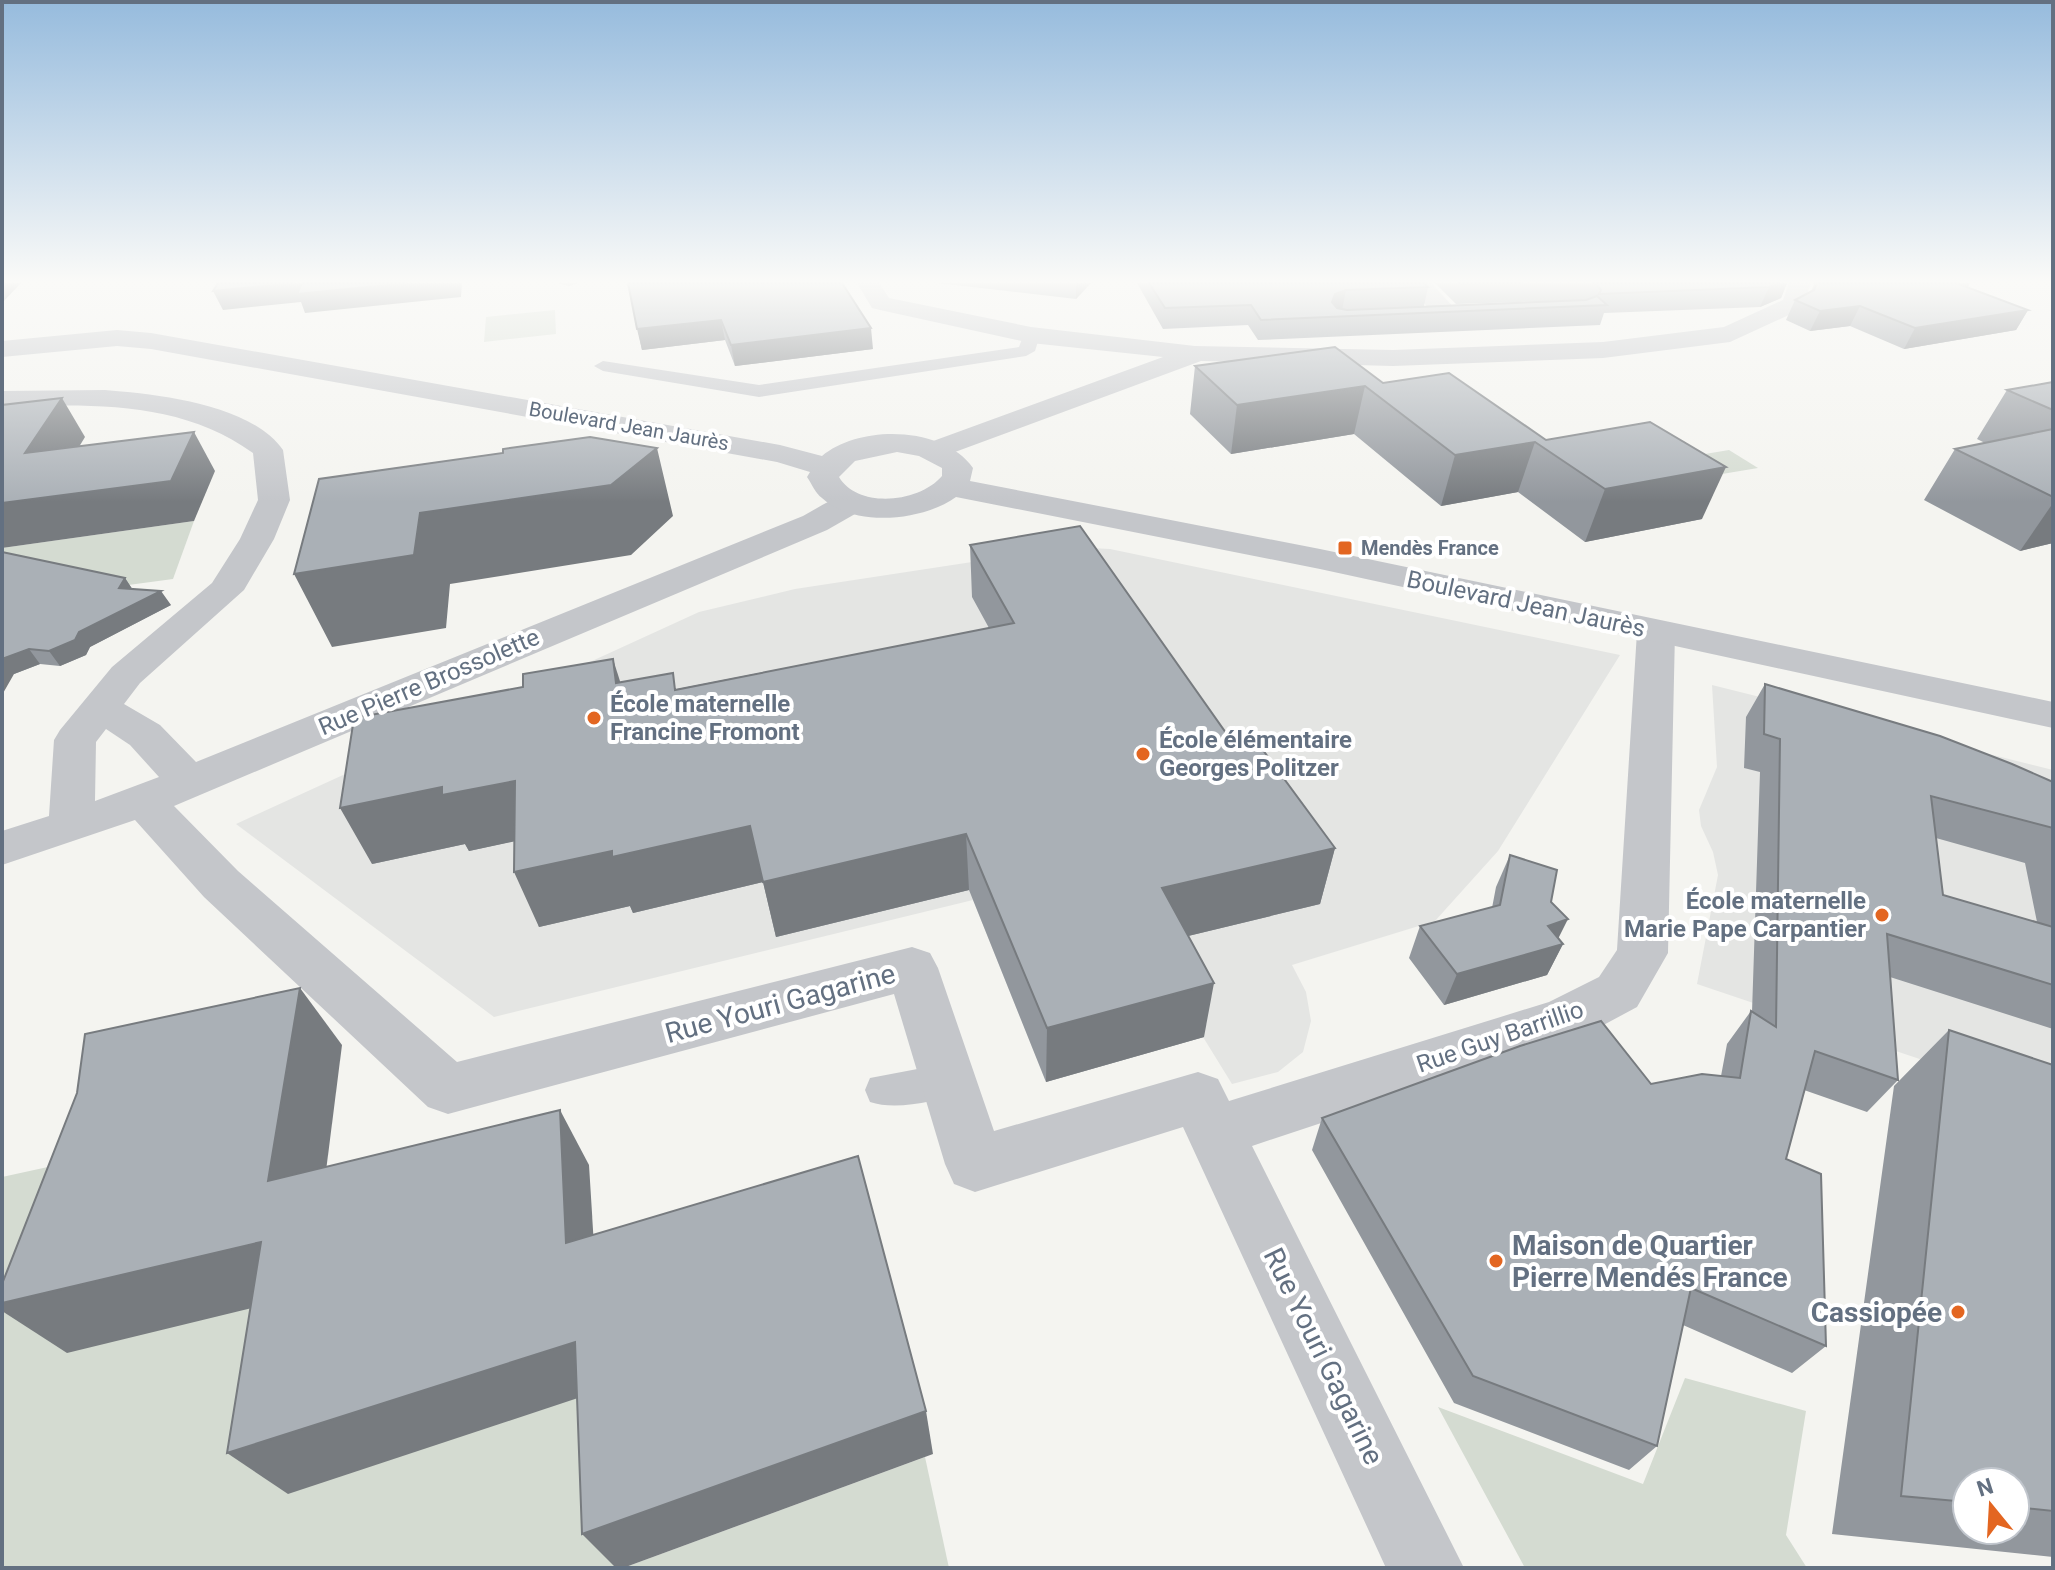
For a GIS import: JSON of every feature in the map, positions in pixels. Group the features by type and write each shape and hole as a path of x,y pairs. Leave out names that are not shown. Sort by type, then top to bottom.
{"street":[{"name":"Boulevard Jean Jaurès","path":"237,356 768,451 827,467"},
{"path":"936,450 1189,356"},
{"path":"1325,356 1439,356"},
{"path":"2,399 64,397 167,405 248,432 268,450 274,500 257,539 226,590 126,675 75,740 71,826"},
{"path":"875,445 918,445 936,450 949,458 956,468 956,478 951,487 934,498 904,505 871,507 835,496 826,487 823,477 827,467 855,450 875,445"},
{"name":"Boulevard Jean Jaurès","path":"951,487 1320,559 2053,715"},
{"name":"Rue Pierre Brossolette","path":"2,848 143,801 815,523 851,503"},
{"name":"Rue Guy Barrillio","path":"1215,1132 1564,1020 1618,992 1642,953 1656,632"},
{"path":"100,707 145,735 189,782"},
{"name":"Rue Youri Gagarine","path":"143,801 221,884 448,1089 912,968 975,1164 1198,1097 1426,1568"}],"lane":[{"path":"603,366 759,391 991,356"},
{"path":"884,1090 947,1076"}],"shaded area":[{"path":"1729,450 1758,468 1716,475 1687,457"},
{"path":"194,521 173,579 2,602 2,548"},
{"name":"École élémentaire Georges Politzer","path":"1071,547 1110,549 1620,655 1498,851 1435,921 1292,965 1306,992 1311,1021 1303,1052 1278,1072 1232,1084 1203,1037 1046,1082 973,900 494,1017 236,824 699,612 795,589"},
{"name":"École maternelle Marie Pape Carpantier","path":"1712,685 2053,770 2053,1104 1697,984 1718,875 1713,852 1701,826 1699,810 1717,767"},
{"path":"135,1148 313,1293 608,1388 618,1568 2,1568 2,1177"},
{"path":"1685,1378 1806,1411 1786,1535 1807,1568 1525,1568 1438,1407 1643,1484"},
{"path":"925,1457 949,1568 623,1568"}],"building":[{"path":"1267,356 1347,356 1383,383 1449,373 1546,440 1650,422 1726,467 1605,489 1535,442 1455,455 1365,386 1237,405 1195,366"},
{"path":"2053,382 2053,410 2007,390"},
{"path":"62,398 25,453 194,432 171,481 2,503 2,405"},
{"path":"2053,429 2053,497 1955,449"},
{"path":"590,437 657,448 611,485 420,513 414,555 294,574 319,479 503,453 503,449"},
{"path":"1080,526 1236,747 1257,742 1335,848 1162,888 1214,983 1047,1028 966,834 763,882 750,826 612,857 612,851 514,872 515,781 442,795 442,787 340,808 354,718 523,687 523,674 613,659 616,683 673,673 675,690 1014,623 970,545"},
{"path":"2,552 125,578 119,588 161,591 79,632 75,640 49,651 29,649 2,659"},
{"path":"1765,684 1940,736 2053,782 2053,828 1931,796 1943,895 2053,927 2053,985 1887,934 1898,1080 1815,1051 1786,1159 1821,1174 1826,1346 1691,1288 1657,1446 1473,1376 1322,1118 1520,1046 1601,1021 1651,1084 1702,1074 1740,1078 1751,1011 1776,1027 1780,739 1764,734"},
{"path":"1510,855 1557,870 1551,902 1568,919 1548,926 1563,944 1457,974 1420,926 1500,905"},
{"path":"300,988 268,1181 560,1110 566,1243 858,1156 926,1411 582,1534 575,1342 227,1453 261,1242 2,1303 2,1284 77,1093 85,1034"},
{"path":"1949,1030 2053,1065 2053,1511 2031,1509 2031,1466 1951,1466 1951,1501 1901,1496"}],"place":[{"name":"Mendès France","path":"1345,548"},
{"name":"École maternelle Francine Fromont","path":"594,718"},
{"name":"École élémentaire Georges Politzer","path":"1143,754"},
{"name":"École maternelle Marie Pape Carpantier","path":"1882,915"},
{"name":"Maison de Quartier Pierre Mendés France","path":"1496,1261"},
{"name":"Cassiopée","path":"1958,1312"}]}
